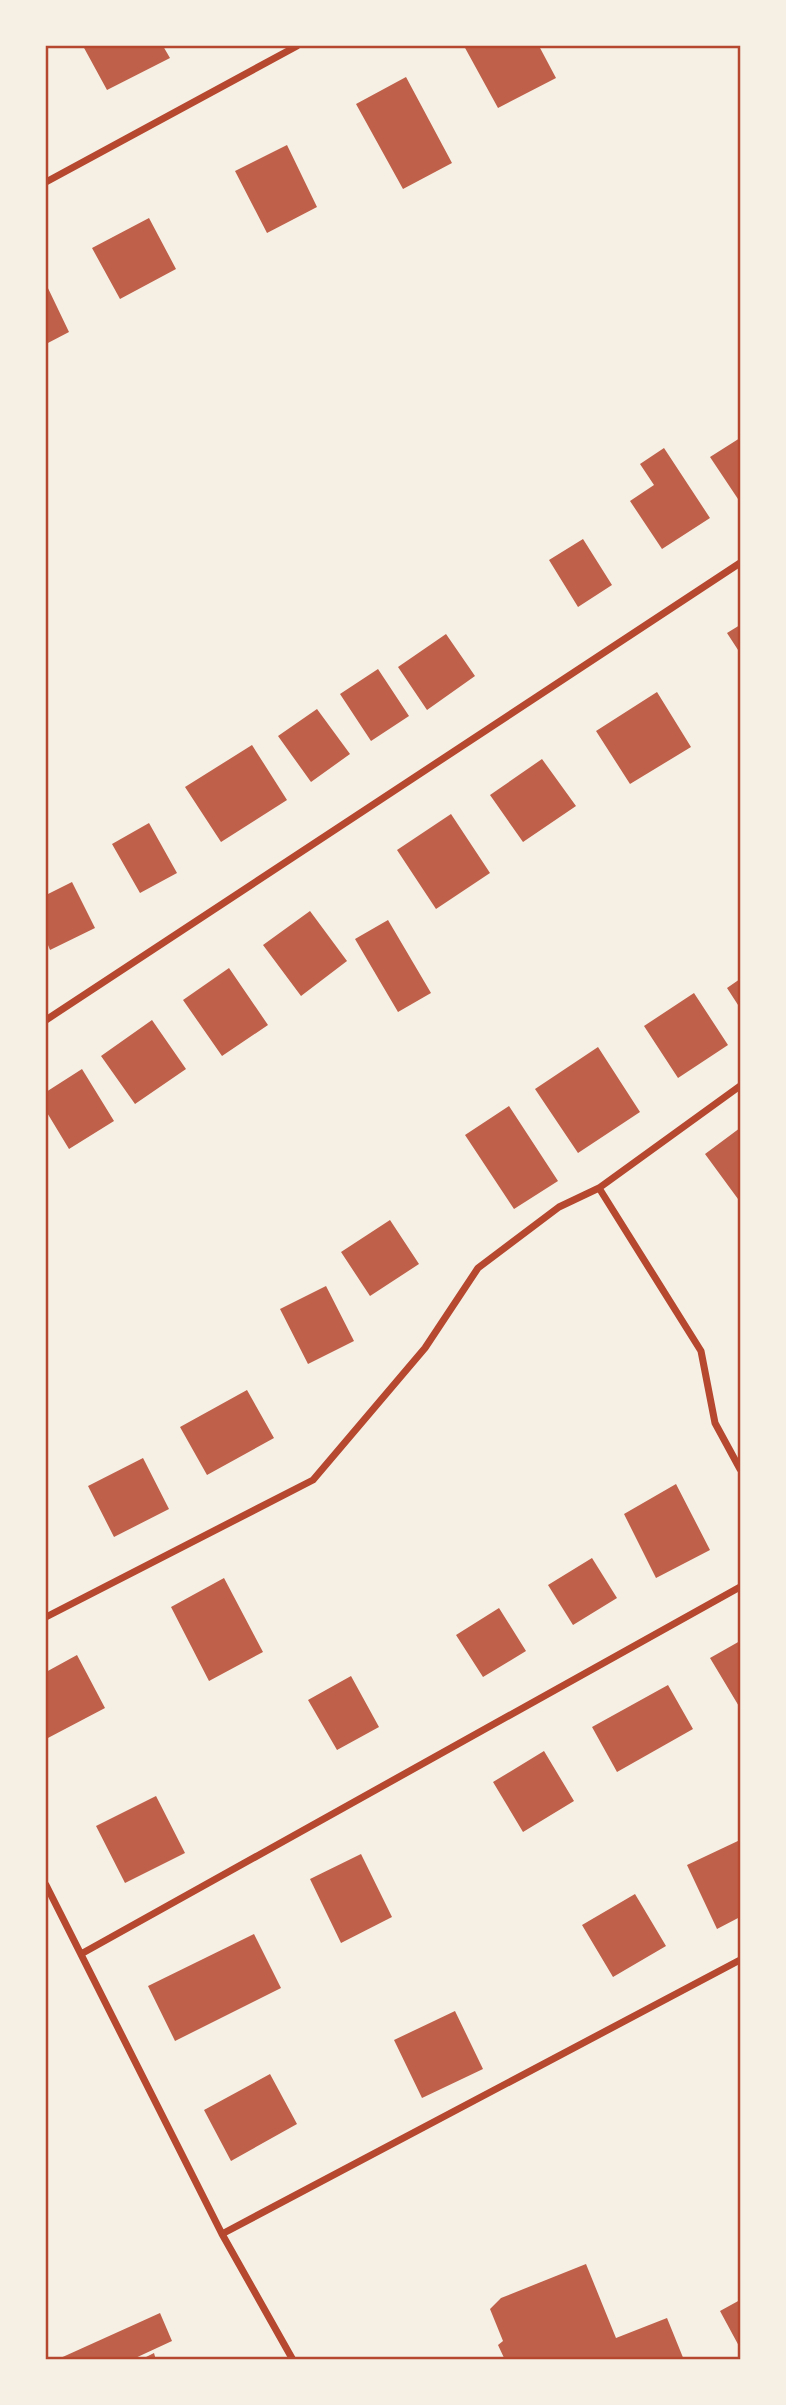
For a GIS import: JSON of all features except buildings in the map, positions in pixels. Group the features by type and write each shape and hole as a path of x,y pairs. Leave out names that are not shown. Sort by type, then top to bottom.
{"street":[{"path":"46,182 297,46"},
{"path":"46,1020 740,562"},
{"path":"46,1617 313,1480 425,1348 478,1268 559,1207 599,1188 740,1086"},
{"path":"599,1188 701,1351 715,1423 740,1469"},
{"path":"81,1954 740,1587"},
{"path":"46,1885 222,2234 293,2360"},
{"path":"222,2234 740,1960"}]}
